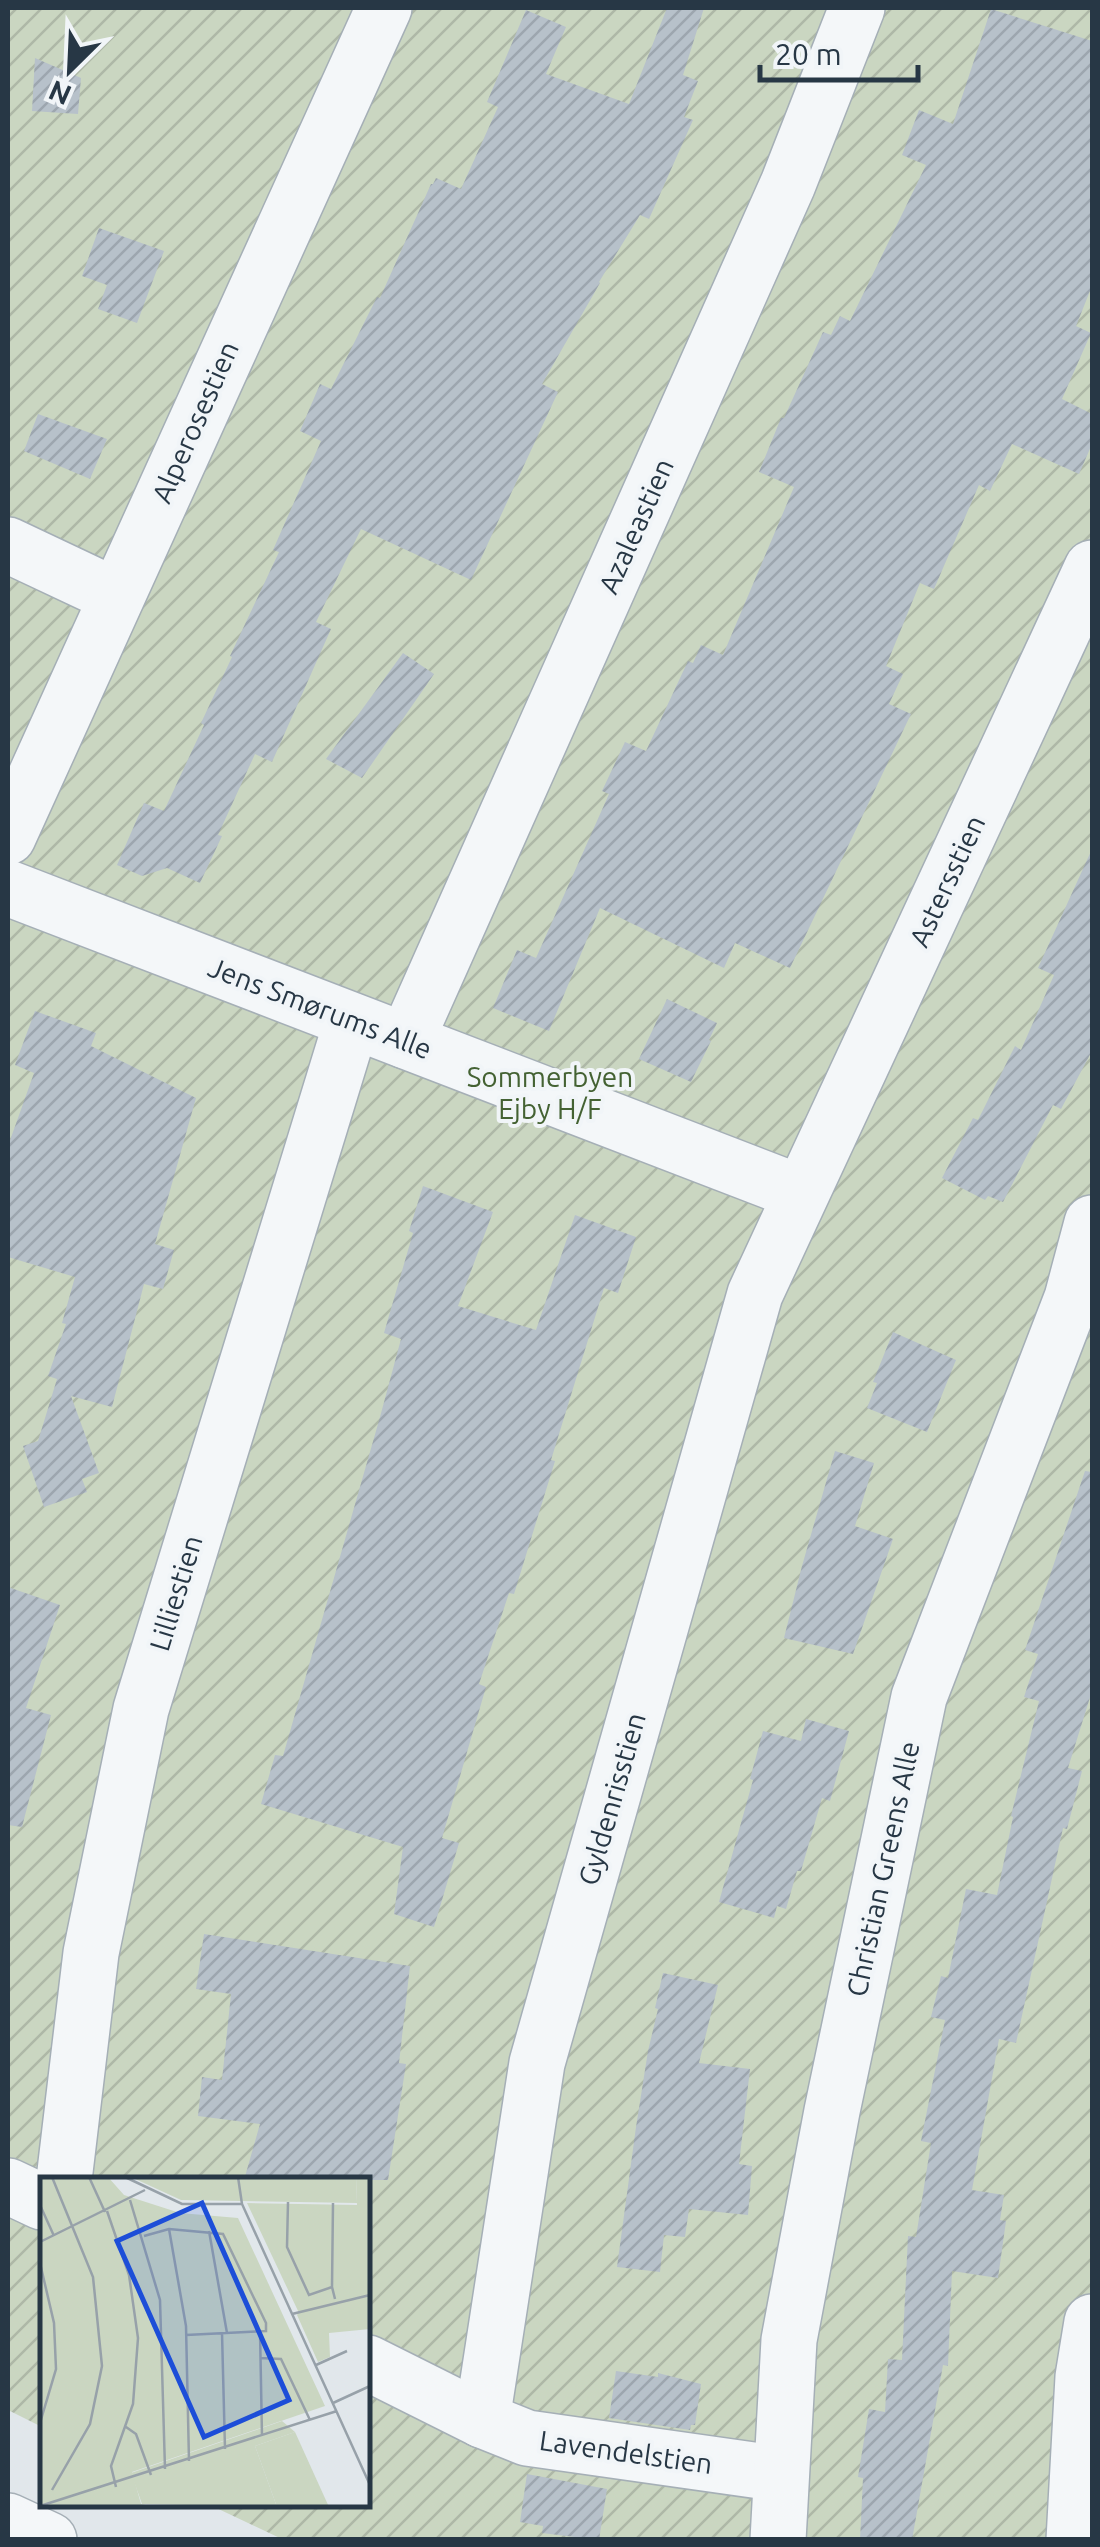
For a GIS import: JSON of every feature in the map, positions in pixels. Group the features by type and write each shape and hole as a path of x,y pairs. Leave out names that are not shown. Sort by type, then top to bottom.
{"street":[{"name":"Alperosestien","path":"8,837 384,8"},
{"name":"Azaleastien","path":"406,1041 788,184 857,8"},
{"path":"8,545 116,596"},
{"name":"Astersstien","path":"801,1193 1092,568"},
{"name":"Jens Smørums Alle","path":"8,888 801,1193"},
{"name":"Lilliestien","path":"64,2177 91,1952 141,1709 352,1021"},
{"name":"Gyldenrisstien","path":"482,2420 537,2062 755,1294 801,1193"},
{"name":"Christian Greens Alle","path":"778,2540 790,2340 832,2111 919,1696 1072,1298 1092,1223"},
{"path":"8,2186 40,2201"},
{"path":"1074,2540 1083,2377 1092,2322"},
{"name":"Lavendelstien","path":"370,2364 527,2438 781,2474"},
{"path":"8,2521 49,2540"}],"green space":[{"name":"Sommerbyen Ejby H/F","path":"8,8 1092,8 1092,2539 284,2540 214,2507 370,2507 370,2177 40,2177 40,2426 8,2410"}],"building":[{"path":"667,8 704,8 683,75 698,81 684,117 693,120 649,219 640,215 542,384 558,392 471,580 361,529 316,622 331,629 272,762 255,754 200,883 167,868 142,876 117,865 144,803 164,811 279,552 273,550 321,441 300,431 320,384 331,389 377,297 380,298 431,184 436,178 461,189 498,107 487,102 526,10 566,27 546,74 629,104"},
{"path":"991,9 1092,41 1092,286 1076,326 1091,333 1062,399 1092,414 1092,444 1079,474 1012,444 990,491 979,485 934,589 920,583 886,666 903,674 889,704 911,714 790,968 735,943 724,968 600,908 549,1031 493,1008 517,950 536,958 609,794 602,791 625,742 646,751 688,661 693,663 701,645 723,655 794,487 759,472 781,418 823,332 831,335 840,316 850,321 926,165 902,155 919,110 953,124"},
{"path":"35,58 81,78 78,114 32,111"},
{"path":"99,228 164,251 137,323 98,309 107,285 82,276"},
{"path":"38,414 107,439 90,479 24,451"},
{"path":"403,653 434,674 362,778 326,759"},
{"path":"1092,849 1092,1051 1061,1109 1053,1105 1003,1202 988,1196 985,1200 942,1178 973,1118 978,1120 1015,1046 1021,1050 1054,975 1038,968"},
{"path":"667,999 717,1023 691,1082 639,1059"},
{"path":"35,1011 96,1033 91,1046 196,1098 155,1244 174,1250 163,1289 144,1284 112,1407 71,1396 99,1473 82,1479 87,1492 44,1507 23,1446 38,1441 57,1379 48,1376 66,1324 62,1323 75,1277 8,1257 8,1146 34,1073 15,1065"},
{"path":"423,1186 493,1212 458,1306 536,1330 575,1215 636,1237 618,1293 604,1288 514,1594 509,1593 479,1684 486,1687 442,1838 459,1843 434,1927 394,1914 403,1847 261,1804 275,1755 283,1756 401,1339 384,1333"},
{"path":"893,1332 956,1360 927,1432 867,1408"},
{"path":"835,1451 874,1463 855,1526 893,1539 853,1654 784,1638"},
{"path":"1085,1471 1092,1472 1092,1691 1068,1768 1082,1771 1067,1829 1063,1828 1016,2043 999,2039 972,2190 1004,2195 1000,2220 1006,2221 998,2278 952,2271 948,2366 943,2365 912,2540 860,2540 863,2478 858,2477 869,2409 885,2412 888,2359 902,2360 908,2236 916,2237 931,2143 921,2141 945,2020 931,2017 941,1976 948,1978 966,1889 997,1895 1011,1816 1039,1701 1024,1697 1038,1654 1025,1650"},
{"path":"8,1587 60,1605 26,1708 51,1715 22,1827 8,1825"},
{"path":"806,1719 849,1731 830,1801 822,1798 786,1909 777,1906 774,1918 719,1902 763,1731 801,1741"},
{"path":"204,1934 410,1966 399,2063 406,2064 388,2180 245,2177 260,2124 198,2116 202,2077 222,2080 231,1994 196,1989"},
{"path":"663,1973 718,1985 699,2063 750,2069 739,2164 752,2166 748,2215 689,2209 685,2237 664,2235 660,2272 617,2267"},
{"path":"616,2371 658,2377 658,2373 701,2384 695,2425 690,2430 609,2418"},
{"path":"527,2474 607,2489 599,2540 542,2533 543,2526 520,2522"}]}
